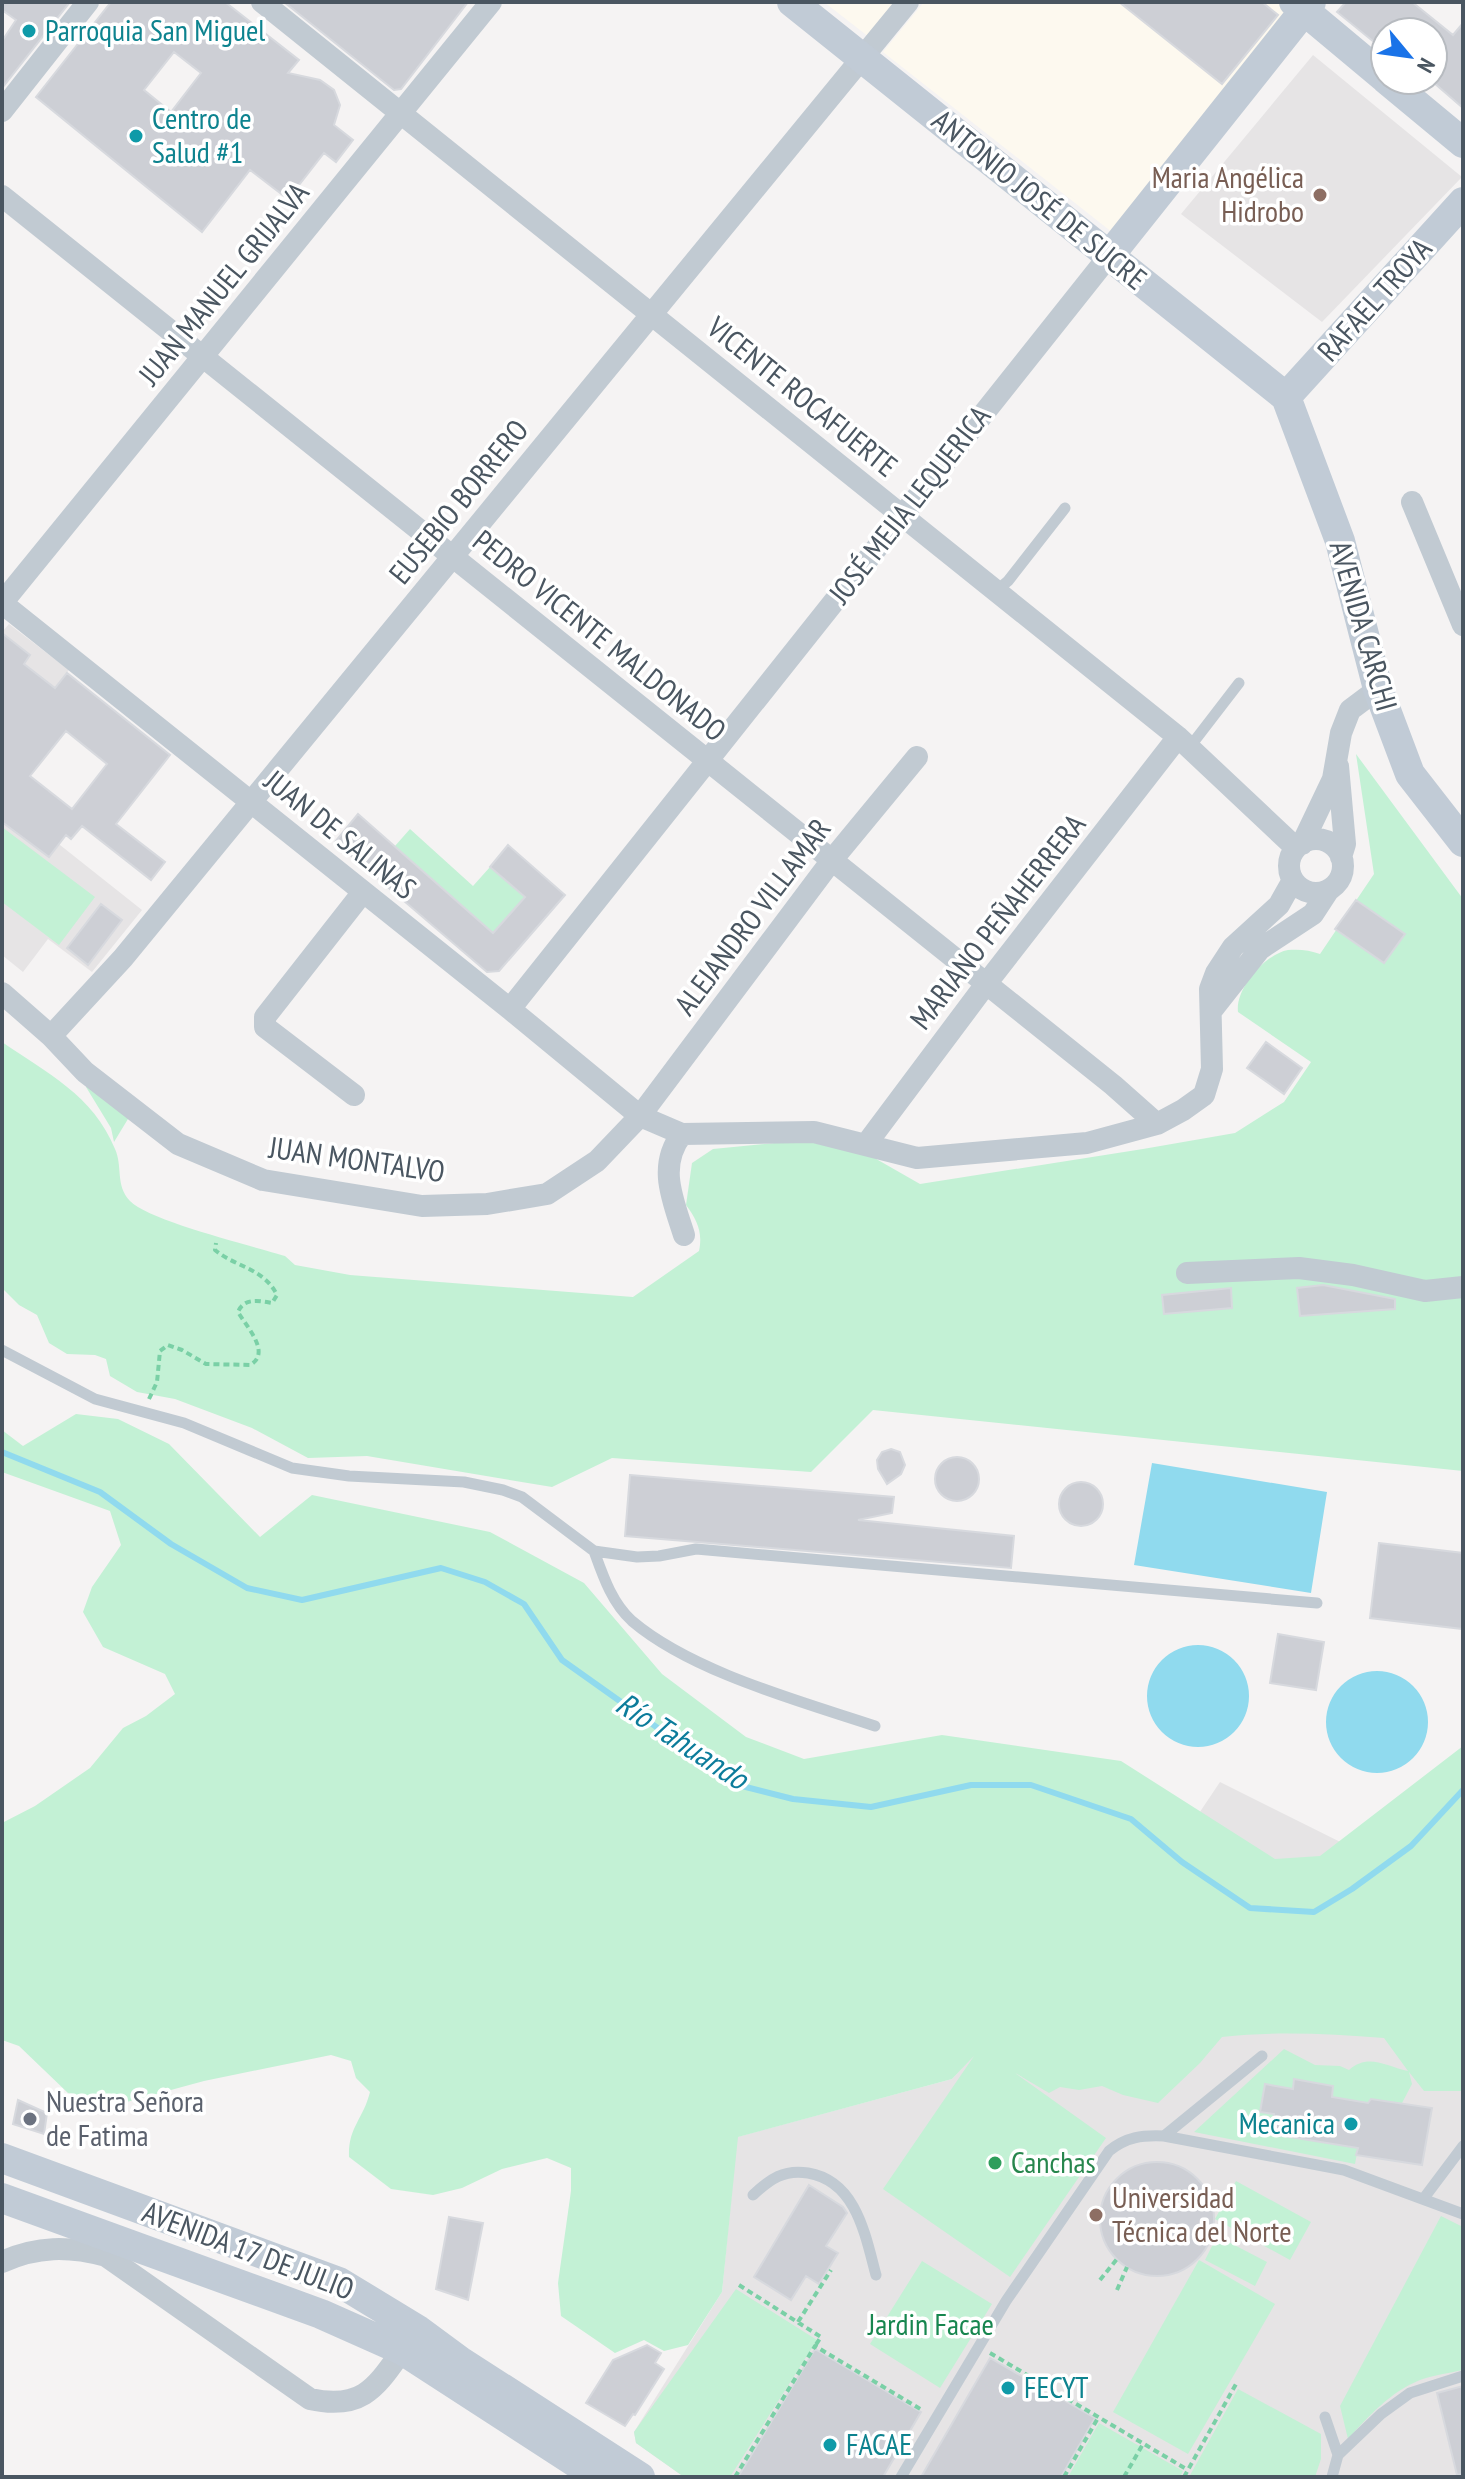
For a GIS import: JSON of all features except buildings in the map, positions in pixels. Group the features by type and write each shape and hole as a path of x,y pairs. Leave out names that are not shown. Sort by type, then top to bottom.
{"street":[{"path":"2,111 88,2"},
{"name":"VICENTE ROCAFUERTE","path":"262,2 1183,743 1299,846"},
{"name":"JUAN MANUEL GRIJALVA","path":"2,603 491,2"},
{"name":"ANTONIO JOSÉ DE SUCRE","path":"792,2 1286,397"},
{"name":"EUSEBIO BORRERO","path":"51,1036 123,958 908,2"},
{"path":"1303,5 1369,64"},
{"name":"JOSÉ MEJIA LEQUERICA","path":"510,1009 1109,256 1303,5"},
{"path":"1406,96 1463,143"},
{"name":"PEDRO VICENTE MALDONADO","path":"2,196 1113,1085 1157,1124"},
{"name":"RAFAEL TROYA","path":"1286,397 1461,209"},
{"name":"AVENIDA CARCHI","path":"1286,397 1340,541 1378,689 1410,774 1463,842"},
{"path":"1412,502 1463,625"},
{"name":"JUAN DE SALINAS","path":"2,603 640,1116 682,1134"},
{"path":"1328,891 1311,893 1302,890 1293,880 1289,868 1333,779 1341,733 1350,710 1378,689"},
{"name":"MARIANO PEÑAHERRERA","path":"867,1143 986,984 1183,743"},
{"name":"ALEJANDRO VILLAMAR","path":"640,1116 832,860 917,757"},
{"path":"1337,761 1345,844 1341,857"},
{"path":"1212,1010 1260,949 1313,914 1340,879 1343,870 1341,857 1333,845 1316,839 1299,846"},
{"path":"684,1235 667,1179 674,1145 682,1134 814,1132 917,1158 1087,1143 1157,1124 1204,1095 1212,1069 1210,989 1225,958 1279,905 1293,880"},
{"path":"354,1095 265,1027 265,1017 363,892"},
{"name":"JUAN MONTALVO","path":"2,993 51,1036 85,1072 178,1144 263,1180 422,1206 487,1204 547,1194 597,1161 640,1116"},
{"path":"1187,1273 1299,1268 1353,1275 1425,1291 1463,1287"},
{"name":"AVENIDA 17 DE JULIO","path":"2,2158 339,2282 410,2340 598,2477"},
{"name":"AVENIDA 17 DE JULIO","path":"2,2198 321,2314 410,2340 460,2361 640,2477"},
{"path":"2,2262 49,2248 76,2248 106,2256 310,2399 328,2403 350,2401 369,2393 410,2340"}],"lane":[{"path":"996,591 1008,581 1065,508"},
{"path":"1183,743 1239,683"},
{"path":"2,1350 95,1399 184,1423 292,1468 349,1476 464,1482 503,1490 522,1497 594,1551 637,1557 696,1549 1317,1603"},
{"path":"594,1551 606,1585 631,1620 673,1648 745,1682 875,1726"},
{"path":"1164,2136 1262,2056"},
{"path":"901,2477 1006,2301 1109,2151 1119,2143 1134,2137 1164,2136 1344,2170 1463,2214"},
{"path":"1424,2198 1463,2146"},
{"path":"753,2195 766,2182 785,2172 806,2172 826,2177 841,2186 863,2225 876,2275"},
{"path":"1332,2477 1338,2455 1381,2414 1410,2393 1463,2376"},
{"path":"1325,2417 1338,2455"}],"path":[{"path":"142,1412 157,1382 160,1351 168,1345 206,1364 250,1365 256,1362 258,1346 238,1312 248,1301 272,1303 277,1295 253,1269 233,1262 215,1250 216,1243"},
{"path":"1100,2280 1117,2259"},
{"path":"1117,2290 1127,2267"},
{"path":"798,2322 831,2270"},
{"path":"735,2477 821,2337 739,2285"},
{"path":"815,2346 924,2411"},
{"path":"989,2352 1050,2386 1187,2474 1236,2384"},
{"path":"1064,2477 1098,2418"},
{"path":"1124,2477 1143,2444"}],"shaded area":[{"path":"824,2 897,2 869,37"},
{"path":"924,2 1278,2 1299,19 1122,240 883,52"},
{"name":"Maria Angélica Hidrobo","path":"1313,55 1462,177 1322,322 1181,214"},
{"path":"9,624 69,670 2,755 2,632"},
{"path":"2,799 142,910 92,972 48,939 23,972 2,955"},
{"name":"Universidad Técnica del Norte","path":"1220,1782 1463,1903 1463,2477 684,2477 636,2443 634,2432 722,2292 737,2137 952,2079 979,2050 1022,2077"}],"green space":[{"path":"1356,754 1463,899 1463,1471 873,1410 811,1472 612,1458 552,1487 367,1456 308,1458 252,1428 175,1399 137,1392 110,1376 106,1359 95,1355 67,1354 49,1343 37,1315 19,1305 2,1288 2,1042 52,1075 94,1114 115,1149 125,1195 141,1209 158,1217 285,1256 295,1265 350,1275 633,1297 699,1251 698,1226 686,1205 692,1163 713,1149 816,1139 864,1152 920,1184 1235,1133 1284,1102 1311,1062 1238,1012 1246,983 1261,965 1279,953 1296,950 1320,954 1374,874"},
{"path":"2,827 95,897 59,945 2,902"},
{"path":"410,829 473,886 490,867 525,897 493,933 395,846"},
{"path":"89,1083 131,1114 114,1142 111,1128 86,1087"},
{"path":"76,1414 118,1419 169,1444 260,1537 312,1495 490,1532 584,1583 662,1674 746,1737 804,1759 942,1735 1121,1761 1275,1859 1320,1856 1463,1746 1463,2091 1424,2091 1409,2072 1412,2084 1402,2103 1371,2099 1368,2103 1332,2097 1333,2086 1295,2079 1293,2089 1265,2084 1274,2114 1271,2134 1358,2148 1355,2164 1194,2132 1284,2049 1315,2065 1340,2066 1349,2070 1363,2062 1370,2062 1408,2071 1384,2038 1323,2034 1222,2037 1158,2103 1123,2095 1102,2086 1079,2090 1060,2087 1049,2093 1015,2073 1106,2138 1010,2277 883,2189 974,2056 952,2079 738,2137 722,2292 688,2345 664,2351 644,2340 615,2353 561,2316 558,2283 571,2191 571,2168 547,2158 502,2169 462,2188 433,2195 391,2189 349,2157 353,2131 370,2092 356,2078 351,2061 331,2055 204,2081 123,2103 68,2093 19,2046 2,2040 2,1823 35,1806 90,1768 123,1728 146,1716 175,1694 165,1674 103,1647 83,1612 92,1587 121,1545 110,1511 2,1472 2,1430 23,1446"},
{"path":"1236,2181 1311,2222 1290,2260 1215,2219"},
{"path":"1441,2216 1463,2227 1463,2370 1425,2378 1399,2391 1348,2439 1340,2406"},
{"path":"1217,2236 1267,2262 1255,2286 1205,2260"},
{"path":"1199,2260 1275,2304 1188,2454 1113,2412"},
{"name":"Jardin Facae","path":"922,2261 992,2304 940,2388 870,2344"},
{"path":"736,2289 817,2340 730,2477 684,2477 636,2443 634,2432"},
{"path":"1238,2389 1321,2434 1321,2459 1315,2477 1189,2477"},
{"path":"1099,2423 1183,2471 1180,2477 1068,2477"}],"water":[{"path":"1152,1463 1327,1492 1311,1593 1134,1565"},
{"path":"1198,1645 1218,1648 1241,1667 1246,1676 1249,1696 1246,1716 1227,1739 1218,1744 1198,1747 1178,1744 1155,1725 1150,1716 1147,1696 1150,1676 1169,1653 1178,1648"},
{"path":"1377,1671 1397,1674 1420,1693 1425,1702 1428,1722 1425,1742 1406,1765 1397,1770 1377,1773 1357,1770 1334,1751 1329,1742 1326,1722 1329,1702 1348,1679 1357,1674"}],"waterway":[{"name":"Río Tahuando","path":"2,1452 100,1492 171,1544 247,1588 302,1600 441,1568 485,1582 524,1604 562,1660 738,1785 793,1799 871,1807 971,1785 1031,1785 1131,1819 1182,1862 1250,1908 1314,1912 1411,1846 1463,1790"}],"place":[{"name":"Parroquia San Miguel","path":"29,31"},
{"name":"Centro de Salud #1","path":"136,136"},
{"name":"Maria Angélica Hidrobo","path":"1320,195"},
{"name":"Nuestra Señora de Fatima","path":"30,2119"},
{"name":"Mecanica","path":"1351,2124"},
{"name":"Canchas","path":"995,2163"},
{"name":"Universidad Técnica del Norte","path":"1096,2215"},
{"name":"FECYT","path":"1008,2388"},
{"name":"FACAE","path":"830,2445"}]}
